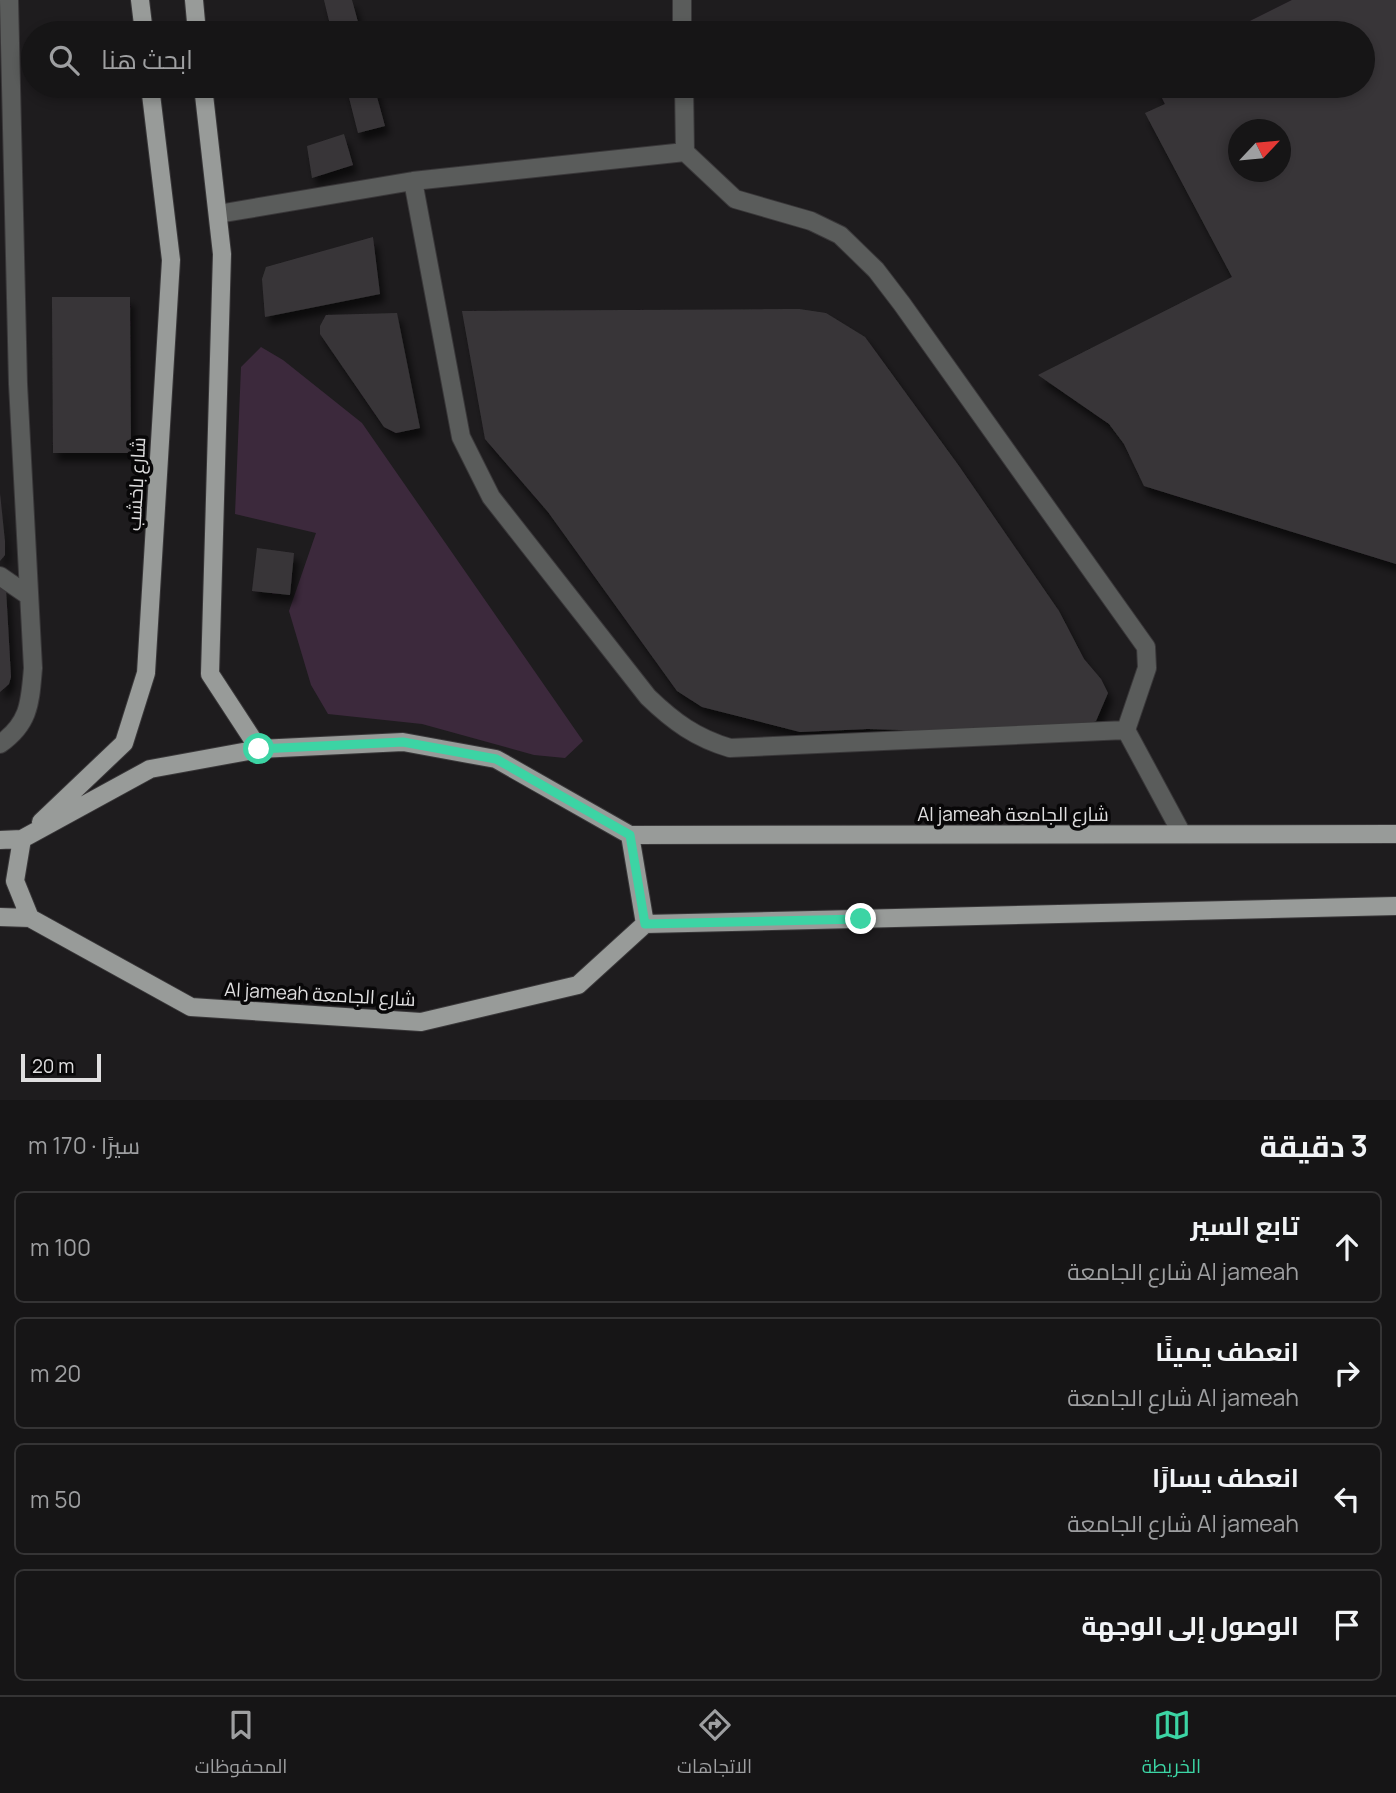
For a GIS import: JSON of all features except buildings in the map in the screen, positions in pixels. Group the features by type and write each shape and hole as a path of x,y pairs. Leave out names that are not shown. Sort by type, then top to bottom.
{"main road":[{"path":"140,0 143,21"},
{"path":"194,0 196,21"},
{"name":"شارع باخشب","path":"22,839 124,743 146,673 171,260 151,98"},
{"path":"204,98 222,254 210,674 259,749"},
{"name":"Al jameah شارع الجامعة","path":"0,840 22,839 150,769 259,749 403,742 496,759 630,835 1396,834"},
{"path":"630,835 645,924 1396,906"},
{"path":"22,839 15,881 30,918"},
{"name":"Al jameah شارع الجامعة","path":"0,918 30,918 191,1007 421,1022 578,985 645,924"}],"street":[{"path":"4,736 29,711 33,668 18,384 9,0"},
{"path":"681,0 682,21"},
{"path":"684,98 685,152 736,199 811,221 840,235 876,270 1146,647 1146,668 1126,730 1182,834"},
{"path":"218,214 412,181 685,152"},
{"path":"412,181 461,437 475,469 491,497 648,697 678,725 705,740 730,748 1126,730"},
{"path":"0,380 18,384"},
{"path":"0,576 29,596"}],"shaded area":[{"path":"261,347 283,360 362,423 583,741 565,758 534,755 422,724 328,714 311,685 289,611 316,533 235,514 241,367"}],"route":[{"path":"259,749 403,742 496,759 630,835 645,924 861,919"}]}
